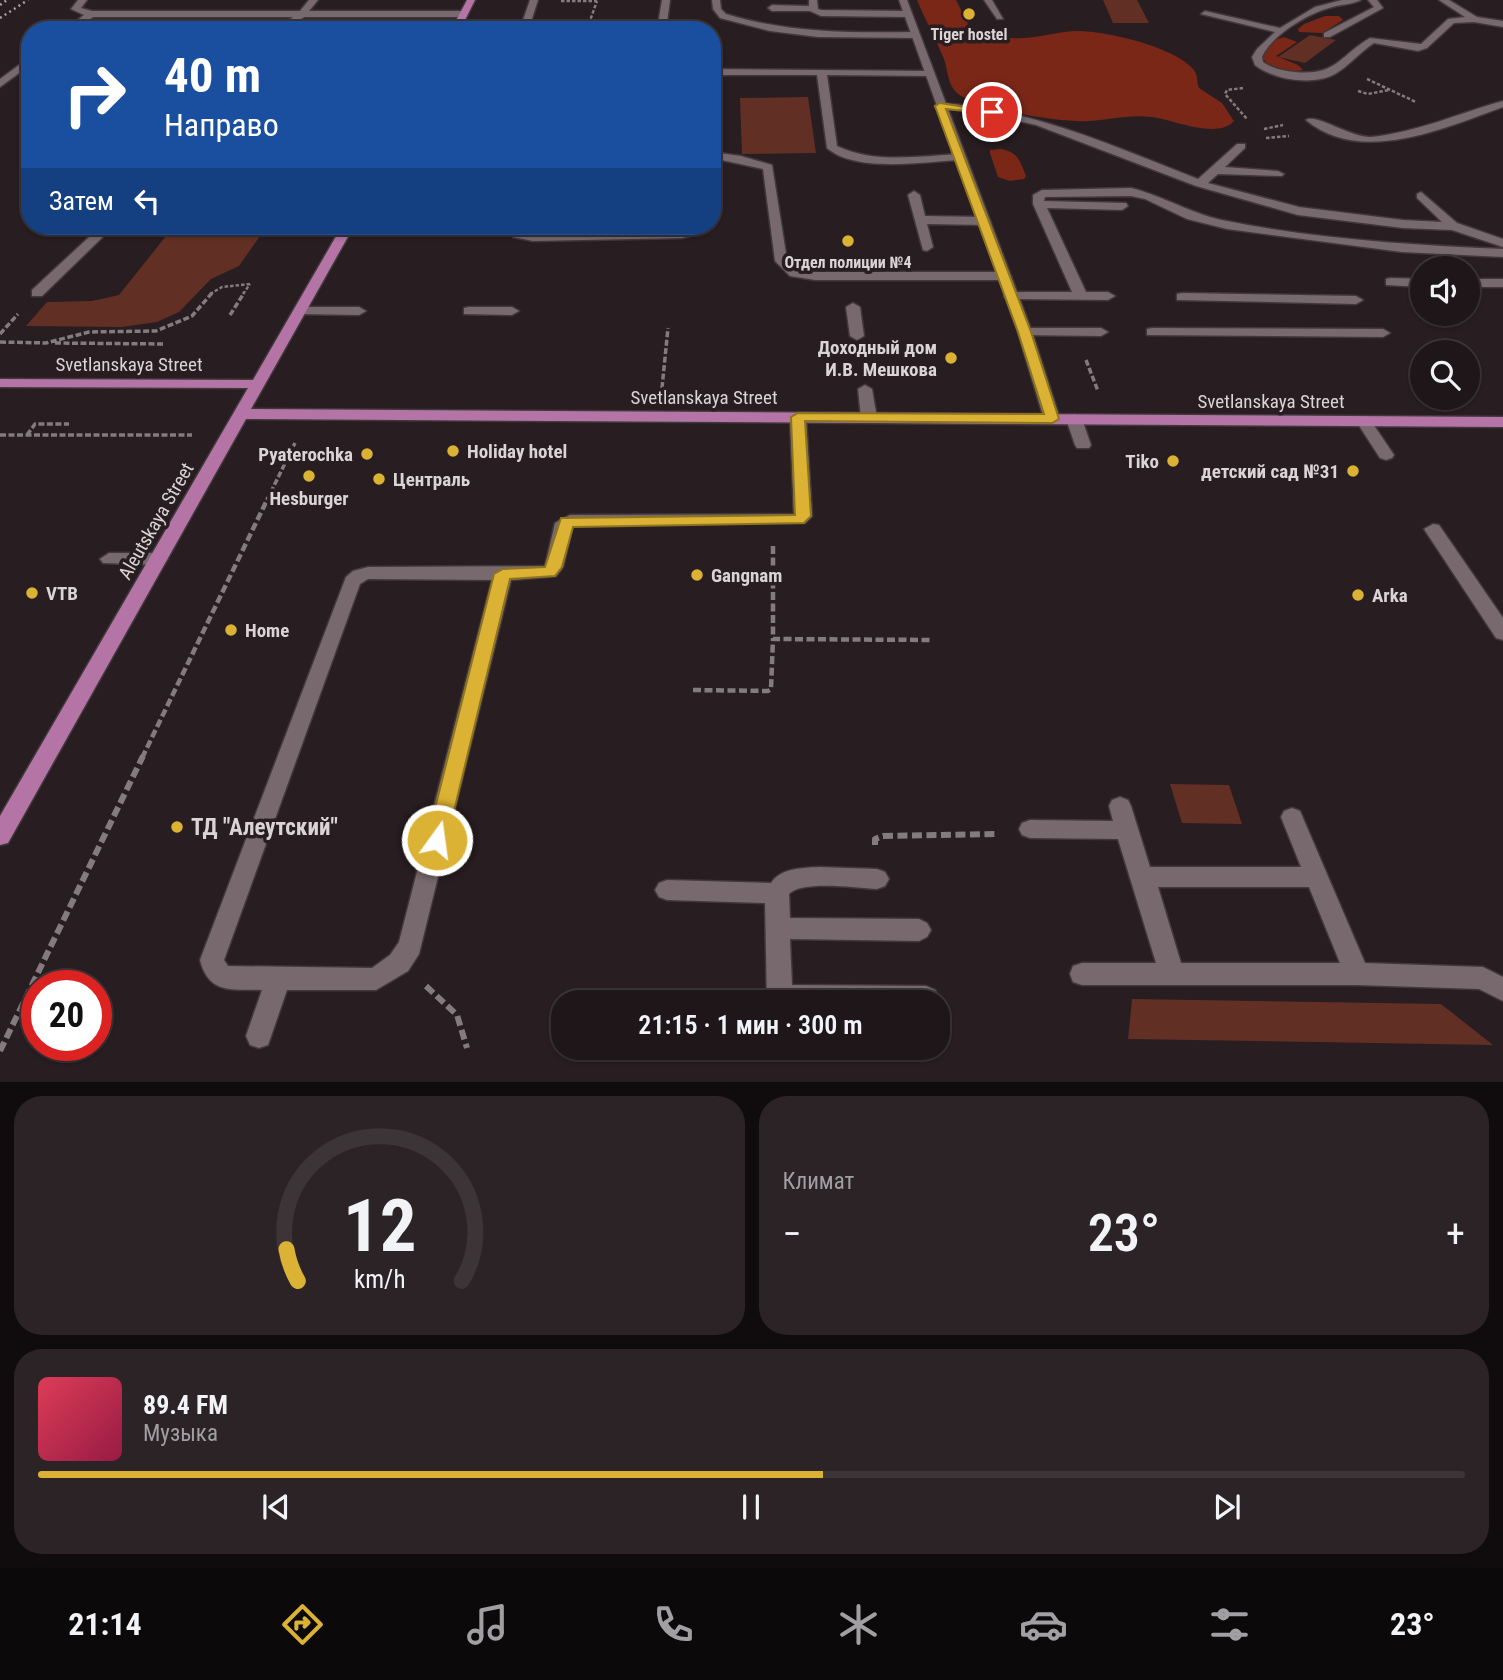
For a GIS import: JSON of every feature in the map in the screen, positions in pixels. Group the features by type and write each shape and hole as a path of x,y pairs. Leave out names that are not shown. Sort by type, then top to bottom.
{"main road":[{"path":"460,21 471,0"},
{"name":"Aleutskaya Street","path":"0,836 343,235"},
{"name":"Svetlanskaya Street","path":"0,383 258,384"},
{"name":"Svetlanskaya Street","path":"242,414 1503,422"}],"street":[{"path":"83,0 75,9 91,14 463,14"},
{"path":"292,21 314,0"},
{"path":"527,21 534,0"},
{"path":"662,21 666,0"},
{"path":"716,0 717,9 723,16 772,28 826,34 915,35"},
{"path":"903,0 927,73 1024,332 1052,419"},
{"path":"988,0 1000,17"},
{"path":"1357,0 1318,9 1282,31 1257,55 1257,60 1267,69 1295,75 1327,74 1373,40 1421,48 1451,20 1474,19 1503,24"},
{"path":"1326,35 1379,8 1372,0"},
{"path":"1443,0 1474,19"},
{"path":"772,8 813,4 815,12 829,14 907,14"},
{"path":"220,14 228,7"},
{"path":"81,21 91,14"},
{"path":"1205,14 1282,31"},
{"path":"0,84 21,67"},
{"path":"721,72 927,73"},
{"path":"822,73 832,148 838,152 862,158 959,158"},
{"path":"1311,120 1351,139 1370,140 1439,127 1503,104"},
{"path":"940,106 976,108 1035,122 1200,184 1298,211 1402,224 1453,226 1503,243"},
{"path":"1200,184 1241,146"},
{"path":"721,156 768,167 781,261 795,272 815,276 1004,276"},
{"path":"1214,170 1278,174"},
{"path":"1081,296 1037,197 1046,192 1131,192 1149,196 1191,216 1227,225 1402,248 1503,253"},
{"path":"914,195 927,247"},
{"path":"1421,196 1453,226"},
{"path":"1040,204 1122,206"},
{"path":"921,220 984,221"},
{"path":"37,293 98,235"},
{"path":"522,235 632,235"},
{"path":"1391,282 1410,283"},
{"path":"1480,283 1503,284"},
{"path":"1010,296 1108,296"},
{"path":"1182,297 1356,300"},
{"path":"853,307 857,335"},
{"path":"302,311 359,311"},
{"path":"469,311 512,312"},
{"path":"1024,332 1101,332"},
{"path":"1152,332 1383,333"},
{"path":"865,389 869,418"},
{"path":"503,574 410,946 399,962 376,979 223,977 215,971 212,960 352,581 359,575 368,573 550,572 554,567 564,523 570,520 794,521 803,516 798,417"},
{"path":"1074,419 1083,445"},
{"path":"1364,421 1386,456"},
{"path":"1433,528 1503,633"},
{"path":"109,559 159,559"},
{"path":"1120,806 1125,830 1143,877 1172,974"},
{"path":"1292,817 1357,974"},
{"path":"1030,829 1125,830"},
{"path":"1143,877 1315,877"},
{"path":"780,990 777,893 781,885 790,880 877,879"},
{"path":"667,890 777,893"},
{"path":"778,928 919,930"},
{"path":"1082,974 1357,974 1483,978 1503,990"},
{"path":"259,1036 278,979"}],"path":[{"path":"534,0 597,0 590,21"},
{"path":"1247,126 1249,123 1245,114 1225,94 1227,90 1266,87 1295,75"},
{"path":"1369,80 1418,102"},
{"path":"1363,93 1389,90"},
{"path":"46,343 89,332 156,331 192,316 212,292 222,287 250,284 230,315"},
{"path":"0,334 6,327"},
{"path":"660,399 668,328"},
{"path":"0,342 163,344"},
{"path":"27,435 36,424 69,424"},
{"path":"0,1051 297,439"},
{"path":"693,690 771,689 773,521"},
{"path":"773,639 931,640"},
{"path":"877,879 877,837 990,836 1030,829"},
{"path":"399,962 457,1015 467,1048"}],"shaded area":[{"path":"917,0 956,0 969,26 995,35 1027,38 1088,31 1155,47 1184,61 1193,69 1199,88 1222,103 1234,121 1217,129 1206,129 1143,116 1087,121 1059,120 1020,114 967,99 951,85 944,59"},
{"path":"1103,0 1137,0 1149,23 1113,23"},
{"path":"1325,16 1339,16 1343,20 1322,33 1299,32 1298,29 1304,24"},
{"path":"1310,35 1336,40 1305,63 1278,57"},
{"path":"1284,37 1297,42 1276,56 1298,65 1303,70 1274,68 1262,56 1272,41"},
{"path":"808,97 816,153 742,154 740,98"},
{"path":"1001,149 1018,158 1026,176 1024,179 1010,181 998,177 990,150"},
{"path":"167,235 261,235 239,266 211,279 179,312 157,322 122,327 26,326 47,302 92,301 119,295"},
{"path":"1170,784 1229,785 1242,824 1182,823"},
{"path":"1132,999 1441,1004 1493,1045 1128,1039"}],"railway":[{"path":"0,5 7,0"},
{"path":"0,18 28,0"}],"place":[{"name":"Tiger hostel","path":"969,14"},
{"name":"Отдел полиции №4","path":"848,241"},
{"name":"Доходный дом И.В. Мешкова","path":"951,358"},
{"name":"Holiday hotel","path":"453,451"},
{"name":"Pyaterochka","path":"367,454"},
{"name":"Tiko","path":"1173,461"},
{"name":"детский сад №31","path":"1353,471"},
{"name":"Hesburger","path":"309,476"},
{"name":"Централь","path":"379,479"},
{"name":"Gangnam","path":"697,575"},
{"name":"VTB","path":"32,593"},
{"name":"Arka","path":"1358,595"},
{"name":"Home","path":"231,630"},
{"name":"ТД \"Алеутский\"","path":"177,827"}],"route":[{"path":"437,840 503,574 550,572 554,567 564,523 570,520 799,519 803,516 798,417 1052,419 1024,332 940,106 959,106 992,112"}]}
